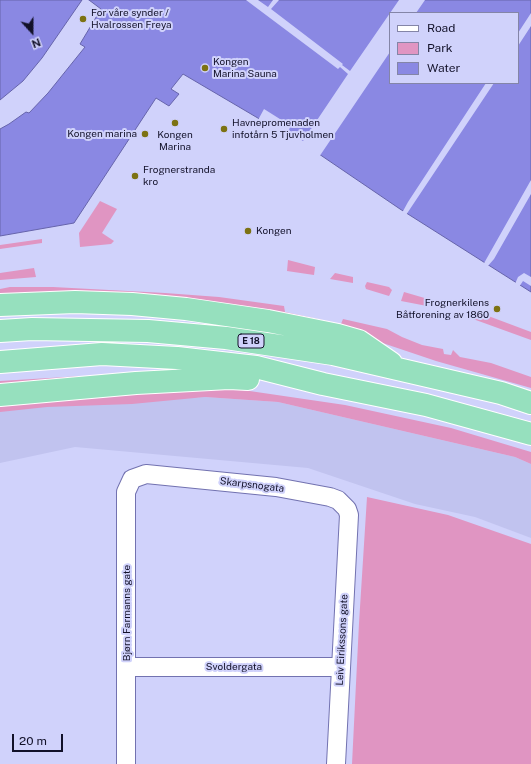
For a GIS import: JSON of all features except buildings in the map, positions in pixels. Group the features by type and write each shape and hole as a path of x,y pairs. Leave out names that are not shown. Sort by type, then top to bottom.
{"highway":[{"path":"0,305 74,302 132,304 186,309 268,321 338,335 360,342 402,371"},
{"name":"E 18","path":"0,331 32,329 185,333 333,354 501,393 531,403"},
{"path":"0,362 102,354 177,358 256,367 323,384 426,406 531,434"},
{"path":"0,395 70,388 229,378 323,384"}],"street":[{"name":"Skarpsnogata","path":"146,474 276,487 330,498 344,504 349,515"},
{"name":"Bjørn Farmanns gate","path":"126,764 126,492 132,478 146,474"},
{"name":"Leiv Eirikssons gate","path":"336,764 349,515"},
{"name":"Svoldergata","path":"127,667 340,667"}],"shaded area":[{"path":"205,397 278,402 515,457 531,464 531,538 475,517 415,504 308,468 75,447 0,463 0,408"}],"green space":[{"path":"100,201 117,209 102,233 114,241 111,244 80,247 79,233"},
{"path":"42,239 42,243 0,249 0,245"},
{"path":"288,260 315,267 314,275 287,271"},
{"path":"34,268 36,277 0,280 0,273"},
{"path":"335,273 353,277 353,283 330,279"},
{"path":"367,282 389,287 392,290 389,296 366,289 365,286"},
{"path":"10,287 53,287 165,293 219,297 284,306 285,312 341,324 343,319 387,329 422,345 443,349 444,354 451,355 453,350 460,357 491,363 531,377 531,388 436,361 338,328 0,298 0,289"},
{"path":"404,292 428,299 427,306 401,301"},
{"path":"475,311 531,332 531,340 473,319"},
{"path":"82,376 83,379 0,388 0,381"},
{"path":"236,389 345,405 451,428 531,452 531,464 515,457 278,402 205,397 132,404 47,407 0,412 0,404 171,391"},
{"path":"367,497 448,515 531,544 531,764 352,764"}],"water":[{"path":"0,0 82,0 42,58 23,81 0,100"},
{"path":"89,0 531,0 531,292 400,209 319,154 183,74 171,89 179,94 169,106 156,98 74,223 0,236 0,129 26,112 29,113 48,93 85,47 80,44 101,9"}],"pier":[{"path":"246,0 258,0 268,7 273,0 279,0 271,9 350,71 389,14 389,53 319,157 258,120 264,109 291,126 288,131 303,141 348,74 340,67 338,69"},
{"path":"399,0 425,0 417,12 391,12"},
{"path":"531,13 531,26 519,44 519,31"},
{"path":"485,84 493,84 406,215 402,213"},
{"path":"531,180 531,194 494,259 487,267 483,265"},
{"path":"524,273 531,277 531,286 523,281 519,287 515,284 518,277"}],"place":[{"name":"For våre synder / Hvalrossen Freya","path":"83,19"},
{"name":"Kongen Marina Sauna","path":"205,68"},
{"name":"Kongen Marina","path":"175,123"},
{"name":"Havnepromenaden infotårn 5 Tjuvholmen","path":"224,129"},
{"name":"Kongen marina","path":"145,134"},
{"name":"Frognerstranda kro","path":"135,176"},
{"name":"Kongen","path":"248,231"},
{"name":"Frognerkilens Båtforening av 1860","path":"497,309"}]}
